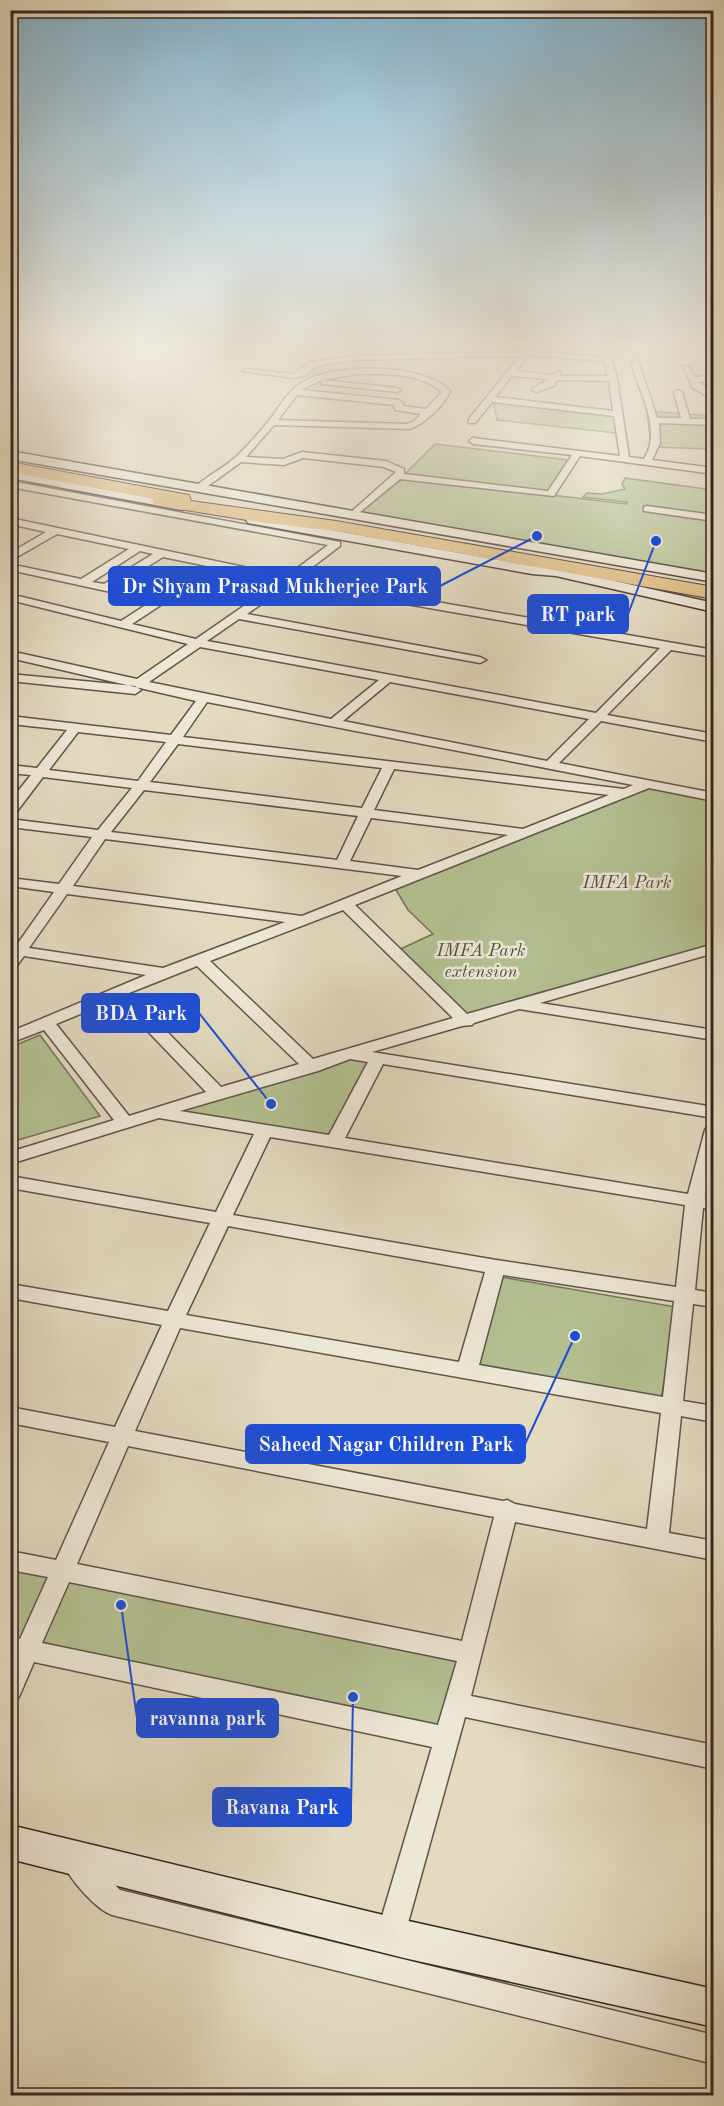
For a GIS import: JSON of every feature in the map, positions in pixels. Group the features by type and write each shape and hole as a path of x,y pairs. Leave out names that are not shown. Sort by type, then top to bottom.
{"highway":[{"path":"12,474 293,508 337,531"},
{"path":"12,474 244,510 337,531 714,585"},
{"path":"161,501 714,593"},
{"path":"475,552 556,572"}],"street":[{"path":"198,489 239,459 257,439"},
{"path":"621,439 625,459"},
{"path":"646,462 656,443 655,439"},
{"path":"473,441 714,471"},
{"path":"398,476 551,494 578,453"},
{"path":"10,455 293,508 353,515 714,578"},
{"path":"239,459 284,462 302,455 378,463 399,468 401,471 398,476 353,515"},
{"path":"12,474 161,501"},
{"path":"12,474 337,531 532,570 556,572 714,608"},
{"path":"647,508 714,518"},
{"path":"10,521 289,580 714,654"},
{"path":"10,558 56,530"},
{"path":"141,682 289,580 337,531"},
{"path":"82,583 138,548"},
{"path":"105,588 162,554"},
{"path":"122,625 215,565"},
{"path":"10,567 162,600"},
{"path":"10,597 197,643 714,738"},
{"path":"238,615 480,660"},
{"path":"550,765 668,647"},
{"path":"12,655 141,682 204,698 714,796"},
{"path":"10,677 204,698"},
{"path":"333,723 387,679"},
{"path":"10,965 16,951 204,698"},
{"path":"10,720 622,793"},
{"path":"10,811 75,728"},
{"path":"342,863 390,764"},
{"path":"10,769 521,832"},
{"path":"16,1033 47,1023 164,973 305,920 521,832 648,784"},
{"path":"10,823 418,874"},
{"path":"10,882 305,920"},
{"path":"345,904 466,1022"},
{"path":"10,1158 312,1067 351,1053 466,1022 714,948"},
{"path":"16,951 164,973"},
{"path":"200,960 312,1067"},
{"path":"120,993 219,1095"},
{"path":"522,1005 714,1035"},
{"path":"47,1023 126,1123"},
{"path":"351,1053 377,1060 714,1113"},
{"path":"334,1142 377,1060"},
{"path":"158,1114 704,1202"},
{"path":"657,1539 684,1295 704,1202 714,1130"},
{"path":"10,1689 19,1649 62,1571 174,1318 264,1131"},
{"path":"10,1182 496,1267 714,1300"},
{"path":"467,1370 496,1267"},
{"path":"10,1292 174,1318 714,1414"},
{"path":"10,1415 507,1509 714,1551"},
{"path":"394,1923 471,1653 507,1509"},
{"path":"10,1560 471,1653"},
{"path":"19,1649 445,1738"},
{"path":"456,1704 714,1757"},
{"path":"10,1842 404,1939 714,2008"},
{"path":"71,1857 127,1856 394,1923 714,1995"},
{"path":"71,1857 112,1902 714,2049"}],"green space":[{"path":"650,439 713,439 713,449 651,447"},
{"path":"435,444 569,460 549,492 404,475"},
{"path":"625,478 713,490 713,577 355,515 404,479 626,504 627,502 583,497 587,493 602,494 625,489 622,484"},
{"name":"IMFA Park","path":"648,784 713,797 713,945 466,1022 394,952 433,934 408,910 396,890 418,874"},
{"path":"40,1035 100,1116 11,1142 11,1047"},
{"path":"351,1053 377,1060 334,1142 158,1114"},
{"path":"495,1276 676,1307 661,1400 470,1366"},
{"path":"10,1560 471,1653 447,1731 11,1650"}],"place":[{"name":"Dr Shyam Prasad Mukherjee Park","path":"537,536"},
{"name":"RT park","path":"656,541"},
{"name":"BDA Park","path":"271,1104"},
{"name":"Saheed Nagar Children Park","path":"575,1336"},
{"name":"ravanna park","path":"121,1605"},
{"name":"Ravana Park","path":"353,1697"}],"park label":[{"name":"IMFA Park extension","path":"481,961"}]}
